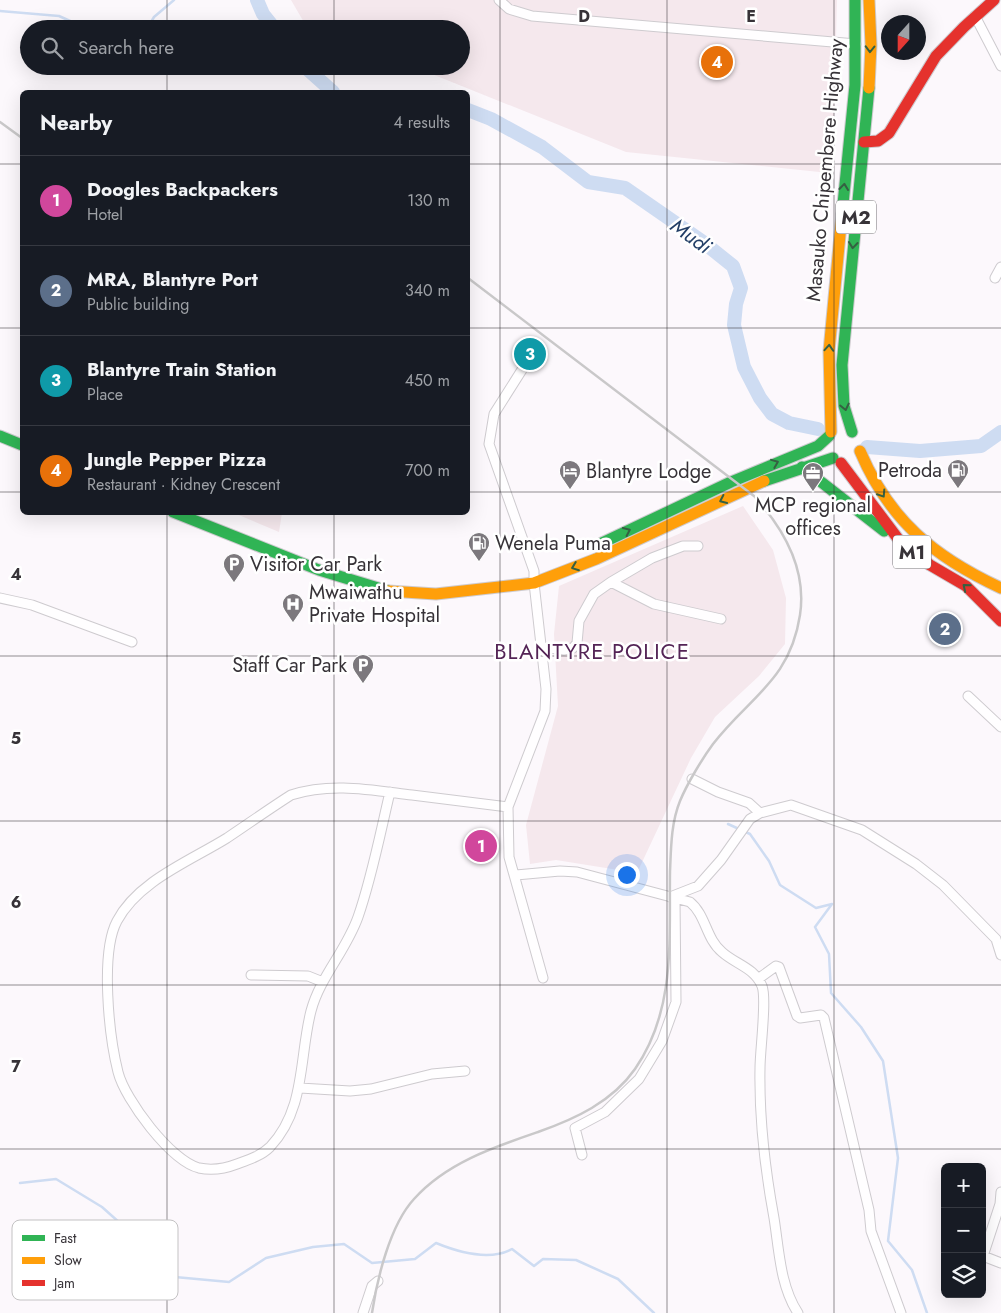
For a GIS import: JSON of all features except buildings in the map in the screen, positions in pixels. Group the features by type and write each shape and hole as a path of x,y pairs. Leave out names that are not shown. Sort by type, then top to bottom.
{"main road":[{"name":"Masauko Chipembere Highway","path":"830,434 829,351 855,86 855,0"},
{"name":"Masauko Chipembere Highway","path":"852,432 844,406 842,365 864,142 871,45 869,0"},
{"path":"864,142 881,141 886,136 898,120 921,77 949,40 994,0"},
{"path":"182,515 319,570 391,592 436,594 534,577 596,559 766,480 802,467 837,460 853,462 860,452 852,432 841,428 830,434 818,446 731,482 590,548 534,577 440,588 376,582 349,574 200,515"},
{"path":"830,434 829,445 837,460"},
{"path":"0,436 20,444"},
{"path":"0,442 20,451"},
{"name":"M1","path":"860,452 865,466 889,506 920,540 945,559 1001,588"},
{"name":"M1","path":"837,460 902,544 930,565 966,586 1001,621"},
{"path":"802,467 902,544"}],"street":[{"path":"499,0 509,9 532,16 856,44"},
{"path":"975,16 1001,66"},
{"path":"995,278 1001,267"},
{"path":"525,365 494,414 489,444 534,577 542,648 546,689 545,711 508,807 509,857 516,875 543,978"},
{"path":"542,648 564,650 573,648 578,643 579,621 594,594 611,582 652,558 684,546 698,546"},
{"path":"611,582 654,604 721,619"},
{"path":"0,598 32,605 132,642"},
{"path":"968,696 1001,727"},
{"path":"692,779 718,792 748,803 760,813"},
{"path":"390,792 358,917 346,946 324,982 311,1012 300,1088 278,1138 269,1148 254,1158 220,1170 199,1168 182,1161 144,1122 118,1074 107,986 110,939 117,921 130,903 147,888 291,795 311,788 338,787 390,792 508,807"},
{"path":"672,898 698,886 721,860 750,819 760,813 791,806 862,830 916,864 943,885 996,939 1001,955"},
{"path":"516,875 560,871 577,872 690,902 695,906 712,940 721,952 758,978 762,987 764,1001 760,1059 761,1134 778,1251 786,1283 798,1313"},
{"path":"582,1155 575,1128 605,1112 639,1079 662,1040 676,1002 672,898"},
{"path":"758,978 776,966 779,967 797,1016 800,1018 821,1015 824,1018 869,1210 871,1232 902,1313"},
{"path":"252,975 308,976 324,982"},
{"path":"300,1088 350,1091 372,1089 432,1074 465,1071"},
{"path":"1001,1192 1000,1204 983,1256 1001,1264"},
{"path":"363,1313 372,1286 378,1281"}],"shaded area":[{"path":"291,0 837,0 833,156 829,173 626,152 434,75 470,75 470,20 303,20"},
{"path":"743,506 773,550 786,598 785,644 759,676 715,717 691,758 637,873 556,860 530,864 526,825 558,706 554,634 559,586"},
{"path":"239,515 282,515 279,532"}],"waterway":[{"path":"152,20 174,0"},
{"name":"Mudi","path":"256,0 266,20"},
{"name":"Mudi","path":"257,0 268,20"},
{"path":"0,11 59,16 68,20"},
{"name":"Mudi","path":"311,75 320,85 328,90"},
{"name":"Mudi","path":"314,75 331,90"},
{"name":"Mudi","path":"470,109 485,116 492,116 542,147"},
{"name":"Mudi","path":"470,111 491,119 542,147 588,182 625,188 703,242 733,266 741,288 736,304 734,325 744,367 760,398 772,414 789,423 818,429"},
{"name":"Mudi","path":"867,447 920,451 981,446 1001,432"},
{"path":"728,824 750,834 769,861 780,885 816,908 832,904 815,927 829,954 831,993 861,1027 883,1061 898,1158 888,1241 912,1270 927,1313"},
{"path":"20,1183 56,1179 102,1207 117,1220"},
{"path":"178,1277 229,1282 266,1258 313,1247 344,1244 372,1263 415,1259 436,1243 464,1252 484,1255 503,1253 512,1249 534,1266 543,1259 576,1260 618,1279 654,1313"}],"railway":[{"path":"0,122 20,137"},
{"path":"372,1313 381,1269 391,1238 406,1210 427,1186 456,1166 488,1150 552,1127 592,1108 615,1091 635,1069 658,1023 664,999 668,974 671,845 677,809 695,772 713,744 778,672 795,638 800,615 800,582 791,551 775,522 754,496 470,280"}],"traffic: fast":[{"path":"842,214 855,85 855,0"},
{"path":"852,432 844,406 842,365 869,88"},
{"path":"0,436 20,444"},
{"path":"602,543 731,482 818,446 829,436"},
{"path":"764,481 833,458"},
{"path":"802,467 884,531"},
{"path":"181,515 319,570 388,591"}],"traffic: slow":[{"path":"869,0 871,45 869,88"},
{"path":"831,432 829,351 842,214"},
{"path":"860,451 885,497 916,534 955,563 1001,588"},
{"path":"388,591 436,594 534,583 596,559 764,481"}],"traffic: jam":[{"path":"864,142 878,141 889,133 936,56 994,0"},
{"path":"841,463 902,544 930,565 966,586 1001,621"}],"place":[{"name":"Jungle Pepper Pizza","path":"717,62"},
{"name":"Blantyre Train Station","path":"530,354"},
{"name":"Petroda","path":"958,489"},
{"name":"Blantyre Lodge","path":"570,490"},
{"name":"MCP regional offices","path":"813,492"},
{"name":"Wenela Puma","path":"479,562"},
{"name":"Visitor Car Park","path":"234,583"},
{"name":"Mwaiwathu Private Hospital","path":"293,623"},
{"name":"MRA, Blantyre Port","path":"945,629"},
{"name":"Staff Car Park","path":"363,684"},
{"name":"Doogles Backpackers","path":"481,846"}],"district":[{"name":"BLANTYRE POLICE","path":"592,651"}]}
